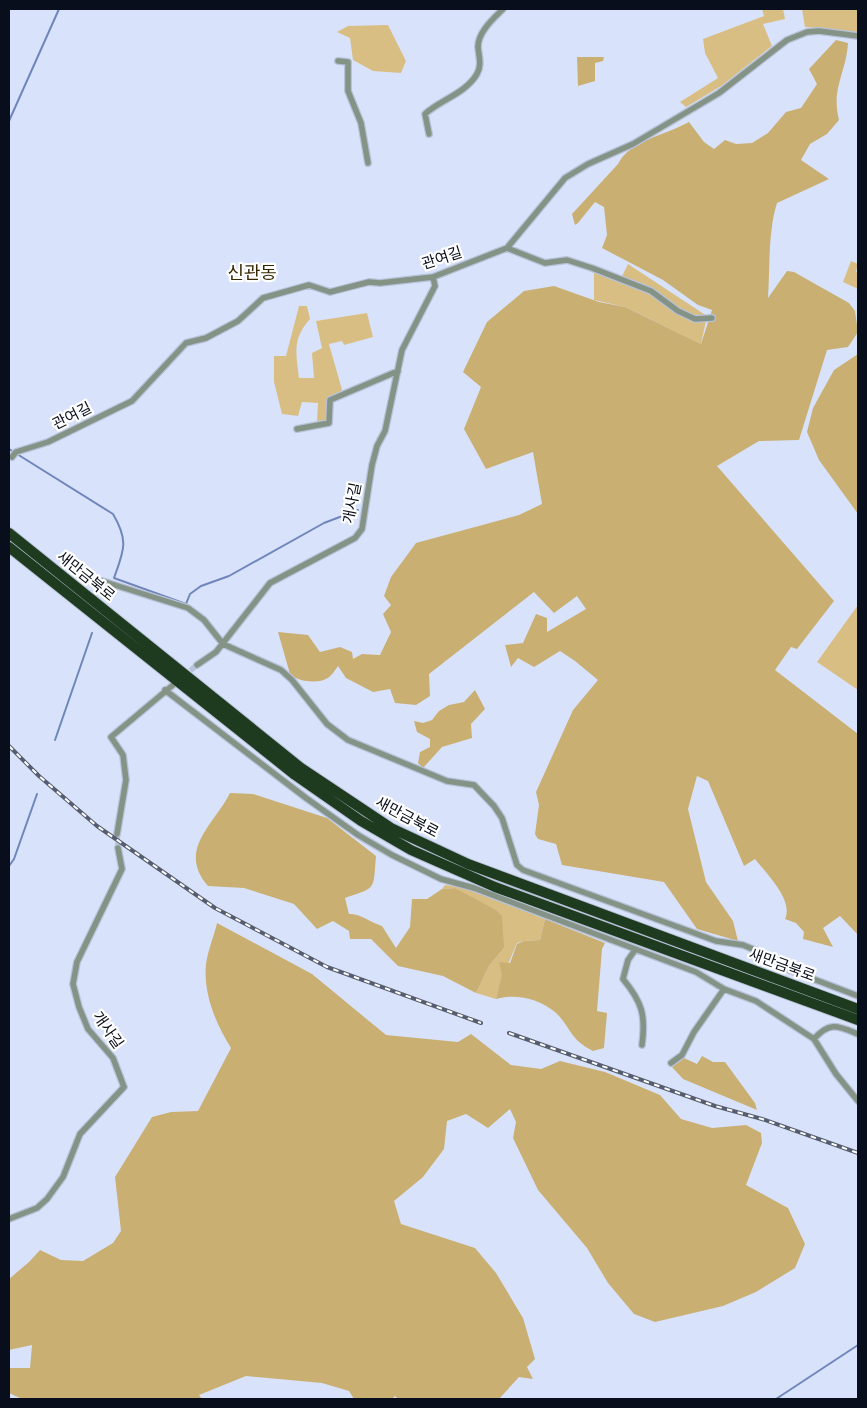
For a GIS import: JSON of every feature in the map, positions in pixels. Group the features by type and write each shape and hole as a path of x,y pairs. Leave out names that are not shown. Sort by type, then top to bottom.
{"highway":[{"name":"새만금북로","path":"9,533 300,768 391,828 468,864 858,1009"},
{"name":"새만금북로","path":"9,546 295,775 361,821 411,850 496,887 858,1020"}],"street":[{"path":"429,134 425,114 432,107 449,99 476,75 480,63 478,45 482,32 503,9"},
{"name":"관여길","path":"14,455 48,442 132,401 186,343 206,338 238,321 263,298 309,285 330,292 369,282 380,283 433,277 507,248 565,178 588,164 633,144 719,93 787,40 807,32 819,31 858,36"},
{"path":"338,61 348,62 348,91 360,122 368,163"},
{"path":"507,248 545,263 567,260 592,268 652,291 678,311 695,319 712,318"},
{"name":"개사길","path":"197,665 216,652 270,583 355,538 362,530 374,459 377,446 385,431 402,350 435,286 433,277"},
{"path":"297,429 329,423 330,400 398,371"},
{"path":"102,581 188,608 204,620 223,644 281,670 292,680 327,724 348,740 447,781 474,785 494,806 502,818 517,864 523,870 716,942 743,945 767,955 787,969 858,996"},
{"path":"117,834 126,780 123,755 111,738 173,685"},
{"path":"165,690 306,798 358,835 392,855 441,879 474,888 696,972 724,989 756,1001 814,1040 836,1074 858,1100"},
{"name":"개사길","path":"9,1219 37,1208 47,1199 63,1177 80,1134 124,1087 113,1058 88,1029 79,1008 73,984 77,962 122,869 118,848"},
{"path":"635,950 628,960 623,979 636,996 645,1024 642,1045"},
{"path":"671,1063 686,1048 694,1032 724,989"},
{"path":"814,1040 822,1030 838,1025 858,1034"}],"shaded area":[{"path":"762,9 783,9 785,19 763,24 772,46 721,86 686,107 680,102 718,78 705,53 703,39 764,16"},
{"path":"802,9 858,9 858,32 805,27"},
{"path":"388,25 406,61 401,73 373,71 353,60 350,38 337,32 348,26"},
{"path":"836,40 848,43 838,90 837,109 839,120 827,134 810,144 801,160 829,179 777,203 771,237 768,298 787,271 794,272 849,303 855,311 858,332 848,347 827,350 799,440 759,441 717,466 834,601 797,649 791,647 775,670 858,734 858,935 840,916 823,928 833,947 803,939 804,932 796,923 785,919 787,912 786,904 778,887 755,859 744,866 708,781 697,776 688,809 706,882 733,921 738,941 697,929 664,882 562,865 556,844 538,839 535,834 539,805 536,792 573,710 598,680 560,651 534,667 518,658 511,667 505,645 523,643 536,614 547,618 547,632 586,609 577,596 554,613 534,592 429,674 430,696 416,705 395,703 390,689 373,692 346,678 338,666 324,680 308,681 294,677 290,674 278,632 308,635 320,652 340,647 352,652 353,659 362,654 380,655 391,632 383,614 391,605 384,596 391,577 416,543 519,515 542,504 533,452 486,469 464,429 481,387 463,372 487,322 524,291 554,286 599,302 625,307 701,344 712,310 698,305 663,280 602,248 607,235 604,207 595,202 575,225 572,214 631,149 689,122 704,142 714,149 725,140 736,144 752,143 768,133 786,112 801,108 817,84 809,69"},
{"path":"577,57 604,57 603,61 595,63 595,81 578,86"},
{"path":"851,261 858,264 856,272 858,273 858,289 843,282"},
{"path":"628,264 707,316 698,316 676,308 622,276"},
{"path":"594,273 645,291 689,319 706,321 701,344 625,307 594,300"},
{"path":"299,306 307,306 310,319 300,333 298,340 296,354 299,378 314,378 312,353 322,348 316,321 367,313 373,337 344,345 342,341 329,344 342,390 327,399 327,421 317,422 318,403 302,402 298,416 282,414 274,382 274,356 286,356"},
{"path":"858,354 858,514 819,460 807,432 813,408 834,370"},
{"path":"858,605 858,690 817,662"},
{"path":"475,690 485,709 471,724 472,738 442,747 423,768 418,763 420,752 430,747 430,739 417,732 414,721 423,723 432,720 439,711 449,705 464,702"},
{"path":"230,793 253,794 327,818 376,856 371,886 363,892 345,898 349,914 358,915 382,926 396,948 410,927 412,899 427,899 442,889 455,888 496,910 502,916 504,948 489,966 476,993 443,976 398,966 371,939 350,939 349,931 333,921 317,929 294,904 244,888 208,886 199,873 196,861 197,849 207,827"},
{"path":"445,885 464,887 545,919 540,940 517,943 496,999 476,993 489,966 504,948 469,896 455,888 442,889"},
{"path":"545,919 605,943 602,949 597,1011 607,1013 604,1048 593,1051 579,1042 565,1023 549,1007 527,998 503,997 496,999 502,975 499,962 510,963 517,944 524,941 540,940"},
{"path":"217,923 312,974 386,1035 458,1042 471,1034 511,1065 541,1069 560,1061 605,1072 660,1095 681,1119 712,1128 746,1125 761,1133 762,1143 746,1185 788,1208 805,1244 795,1268 756,1292 723,1306 655,1322 634,1314 608,1283 587,1248 538,1190 513,1138 516,1122 510,1109 488,1128 466,1114 447,1121 444,1149 423,1177 394,1201 401,1224 475,1248 496,1273 523,1318 535,1359 527,1367 533,1379 519,1377 499,1399 398,1399 395,1396 392,1399 354,1399 349,1391 322,1383 246,1376 199,1395 202,1399 22,1399 9,1393 9,1368 30,1368 32,1345 9,1350 9,1279 40,1250 61,1260 83,1261 113,1243 121,1231 115,1177 152,1117 171,1112 198,1111 231,1048 216,1019 207,986 206,964"},
{"path":"702,1056 713,1062 725,1062 755,1103 757,1110 683,1079 672,1067 684,1058 697,1064"}],"waterway":[{"path":"9,121 59,9"},
{"path":"9,449 113,514 123,539 122,553 114,578 186,604 190,594 201,586 229,576 324,523 358,510"},
{"path":"55,740 92,633"},
{"path":"9,866 14,859 37,794"},
{"path":"776,1399 858,1345"}],"tunnel":[{"path":"184,676 197,665"},
{"path":"117,834 118,848"}],"railway":[{"path":"9,746 39,776 97,826 215,908 327,967 481,1023"},
{"path":"509,1033 715,1106 762,1119 858,1153"}],"district":[{"name":"신관동","path":"252,273"}]}
